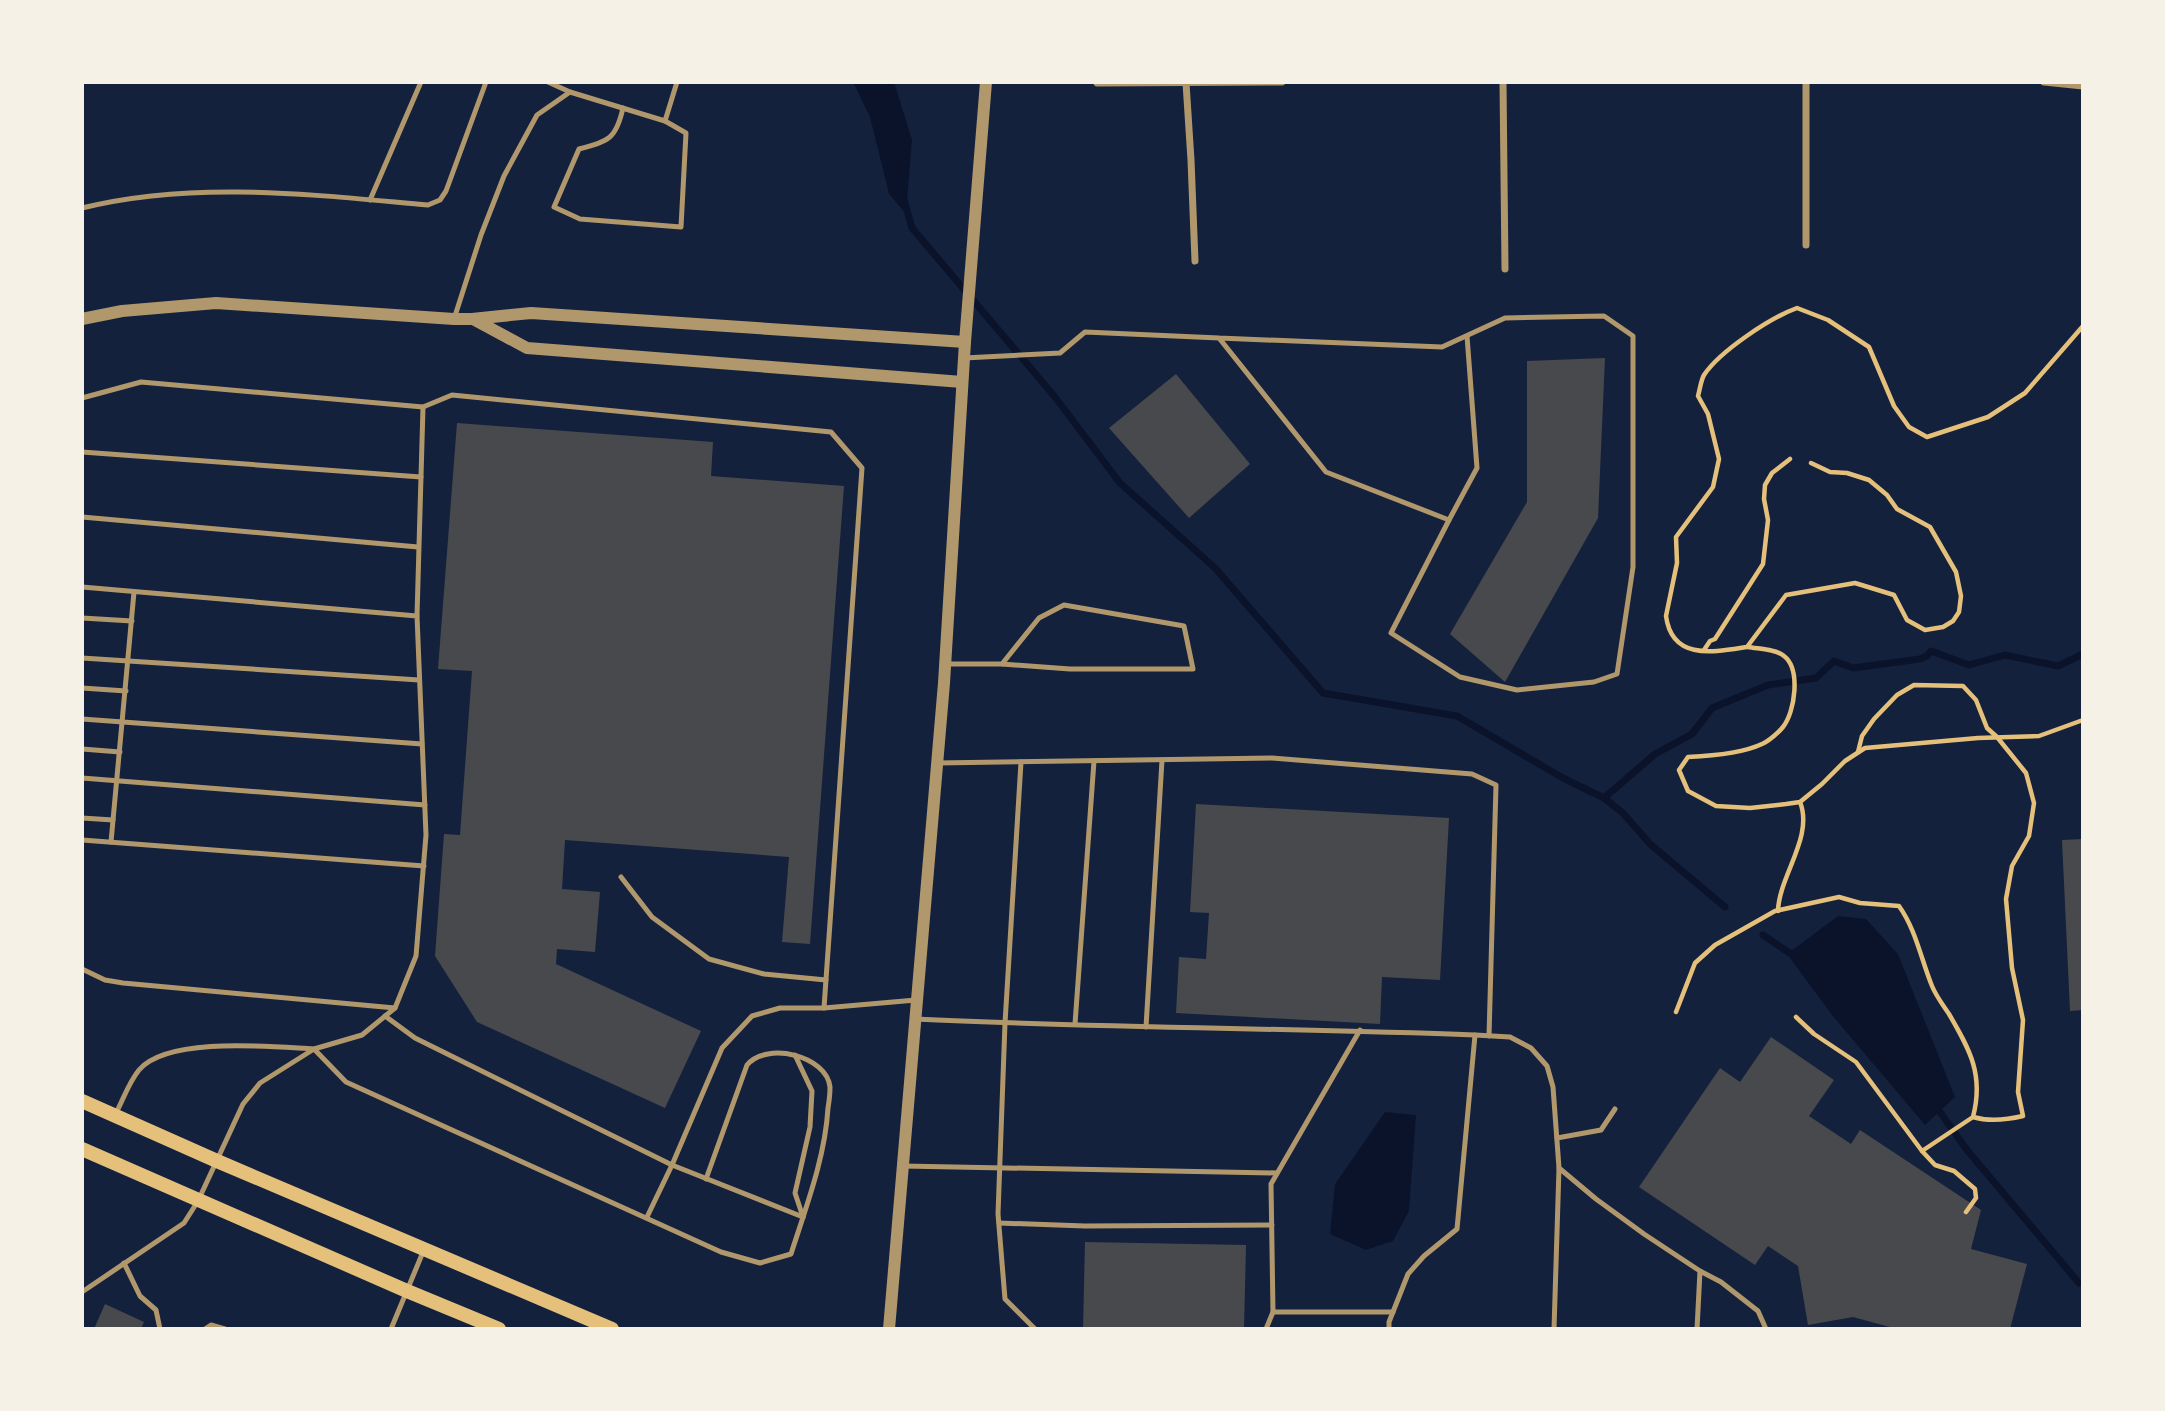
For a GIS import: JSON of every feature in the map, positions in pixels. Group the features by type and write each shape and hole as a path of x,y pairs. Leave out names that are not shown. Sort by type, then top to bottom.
{"main road":[{"path":"82,1101 612,1329"},
{"path":"82,1149 499,1329"}],"street":[{"path":"890,1329 945,664 962,382 986,82"},
{"path":"1097,83 1282,82"},
{"path":"1503,82 1505,269"},
{"path":"1806,82 1806,245"},
{"path":"2044,82 2083,86"},
{"path":"1186,83 1195,261"},
{"path":"82,319 122,311 216,303 454,319 531,313 965,342"},
{"path":"472,319 527,348 962,382"}],"lane":[{"path":"370,200 421,82"},
{"path":"82,208 113,201 198,191 338,197 428,205 440,200 486,82"},
{"path":"548,82 570,92 623,108 665,121 686,133 681,227 580,219 554,207 579,149 612,137 619,127 623,108"},
{"path":"665,121 677,82"},
{"path":"454,319 481,234 504,176 537,115 570,92"},
{"path":"964,358 1060,353 1086,332 1442,347 1467,335 1505,318 1604,316 1633,336 1633,567 1617,674 1594,681 1517,690 1460,677 1391,633 1477,468 1467,335"},
{"path":"1219,338 1326,472 1449,520"},
{"path":"82,398 141,382 423,407 452,395 831,432 862,468 824,1008"},
{"path":"82,1292 184,1223 198,1201 243,1104 260,1083 314,1049 362,1035 396,1008 416,956 426,835 417,616 423,407"},
{"path":"82,452 421,477"},
{"path":"82,517 418,547"},
{"path":"82,587 417,616"},
{"path":"111,842 134,592"},
{"path":"945,664 1002,664 1070,669 1193,669 1184,626 1064,605 1039,618 1002,664"},
{"path":"82,618 132,621"},
{"path":"82,658 419,680"},
{"path":"82,688 126,691"},
{"path":"82,719 422,744"},
{"path":"82,749 120,752"},
{"path":"937,764 1272,758 1472,774 1496,785 1489,1036"},
{"path":"1146,1027 1162,760"},
{"path":"1075,1024 1094,761"},
{"path":"1021,762 1005,1023 999,1223 1005,1298 1035,1329"},
{"path":"82,778 425,805"},
{"path":"82,818 113,820"},
{"path":"82,840 424,866"},
{"path":"621,877 652,917 709,959 764,974 826,980"},
{"path":"82,969 105,980 123,983 396,1008"},
{"path":"647,1217 722,1048 752,1016 780,1008 824,1008 916,1000"},
{"path":"385,1016 415,1038 672,1165 803,1217"},
{"path":"915,1019 1146,1027 1360,1030 1510,1037 1531,1048 1547,1066 1553,1087 1559,1168 1554,1329"},
{"path":"1266,1329 1273,1312 1271,1184 1360,1030"},
{"path":"1389,1329 1408,1275 1424,1256 1457,1229 1475,1034"},
{"path":"114,1116 140,1069 163,1055 184,1050 248,1045 314,1049 346,1082 721,1252 760,1263 792,1254 827,1122 830,1085 818,1068 794,1054 767,1052 752,1059 747,1065 706,1179"},
{"path":"794,1054 812,1091 810,1127 795,1193 803,1217"},
{"path":"1557,1138 1601,1130 1615,1109"},
{"path":"903,1166 1277,1173"},
{"path":"1559,1168 1605,1205 1700,1271 1721,1282 1758,1311 1766,1329"},
{"path":"999,1223 1086,1226 1272,1225"},
{"path":"391,1329 424,1249"},
{"path":"124,1263 141,1296 156,1310 160,1329"},
{"path":"1697,1329 1700,1271"},
{"path":"1273,1312 1393,1312"},
{"path":"205,1329 211,1325 225,1329"}],"path":[{"path":"2083,326 2025,393 1987,417 1927,437 1909,427 1894,406 1869,347 1828,320 1797,308 1784,313 1729,349 1703,376 1698,396 1708,414 1719,459 1713,486 1675,537 1677,563 1666,616 1667,625 1676,641 1690,650 1747,647 1767,650 1784,656 1794,671 1794,699 1784,726 1763,744 1717,755 1688,757 1679,770 1688,791 1716,806 1750,808 1800,802 1845,761 1865,748 2039,736 2083,720"},
{"path":"1703,651 1710,641 1716,639 1763,564 1768,520 1764,499 1765,485 1772,473 1790,459"},
{"path":"1747,647 1786,594 1855,583 1894,594 1907,620 1925,630 1943,627 1953,621 1959,612 1961,596 1956,572 1930,527 1896,509 1887,495 1870,480 1847,473 1830,472 1811,463"},
{"path":"1858,752 1862,736 1897,695 1914,685 1963,686 1976,700 1987,729 1997,737 2026,773 2034,803 2029,836 2012,866 2006,899 2011,968 2023,1020 2018,1092 2023,1116 2005,1120 1973,1117"},
{"path":"1778,911 1778,896 1799,844 1804,813 1800,802"},
{"path":"1676,1012 1695,963 1716,945 1778,911 1839,897 1860,903 1899,906 1909,920 1933,989 1969,1049 1978,1077 1973,1117 1922,1151"},
{"path":"1796,1017 1814,1034 1856,1062 1935,1165 1954,1171 1975,1189 1976,1198 1966,1212"}],"water":[{"path":"853,82 894,82 912,140 906,214 889,194 870,117"},
{"path":"1838,916 1866,919 1898,954 1955,1097 1925,1125 1832,1015 1787,954"},
{"path":"1385,1112 1416,1115 1409,1211 1393,1241 1366,1250 1330,1234 1335,1184"}],"building":[{"path":"1605,358 1598,518 1505,682 1450,634 1527,502 1527,361"},
{"path":"1176,374 1250,464 1189,518 1109,428"},
{"path":"457,423 713,442 711,476 844,486 810,944 782,942 789,857 565,840 562,889 600,892 595,952 557,949 556,964 701,1031 665,1108 477,1022 435,956 444,834 460,835 472,671 438,669"},
{"path":"1196,804 1449,818 1440,980 1382,977 1380,1024 1176,1013 1179,957 1206,959 1209,913 1190,912"},
{"path":"2083,839 2083,1010 2070,1011 2062,840"},
{"path":"1771,1037 1834,1080 1809,1116 1851,1144 1860,1130 1981,1210 1971,1249 2027,1264 2010,1329 1897,1329 1853,1317 1808,1325 1798,1266 1768,1246 1755,1265 1639,1187 1720,1068 1740,1082"},
{"path":"1085,1242 1246,1245 1244,1329 1083,1329"},
{"path":"105,1304 144,1322 141,1329 94,1329"}],"waterway":[{"path":"904,200 912,228 1055,397 1120,483 1215,568 1323,693 1457,716 1563,778 1604,798 1623,813 1650,844 1725,907"},
{"path":"1604,798 1655,754 1692,734 1712,708 1768,685 1816,678 1834,661 1853,668 1920,659 1931,651 1969,665 2005,655 2058,666 2083,654"},
{"path":"1763,935 1794,956"},
{"path":"1935,1105 1967,1150 2079,1283"}]}
